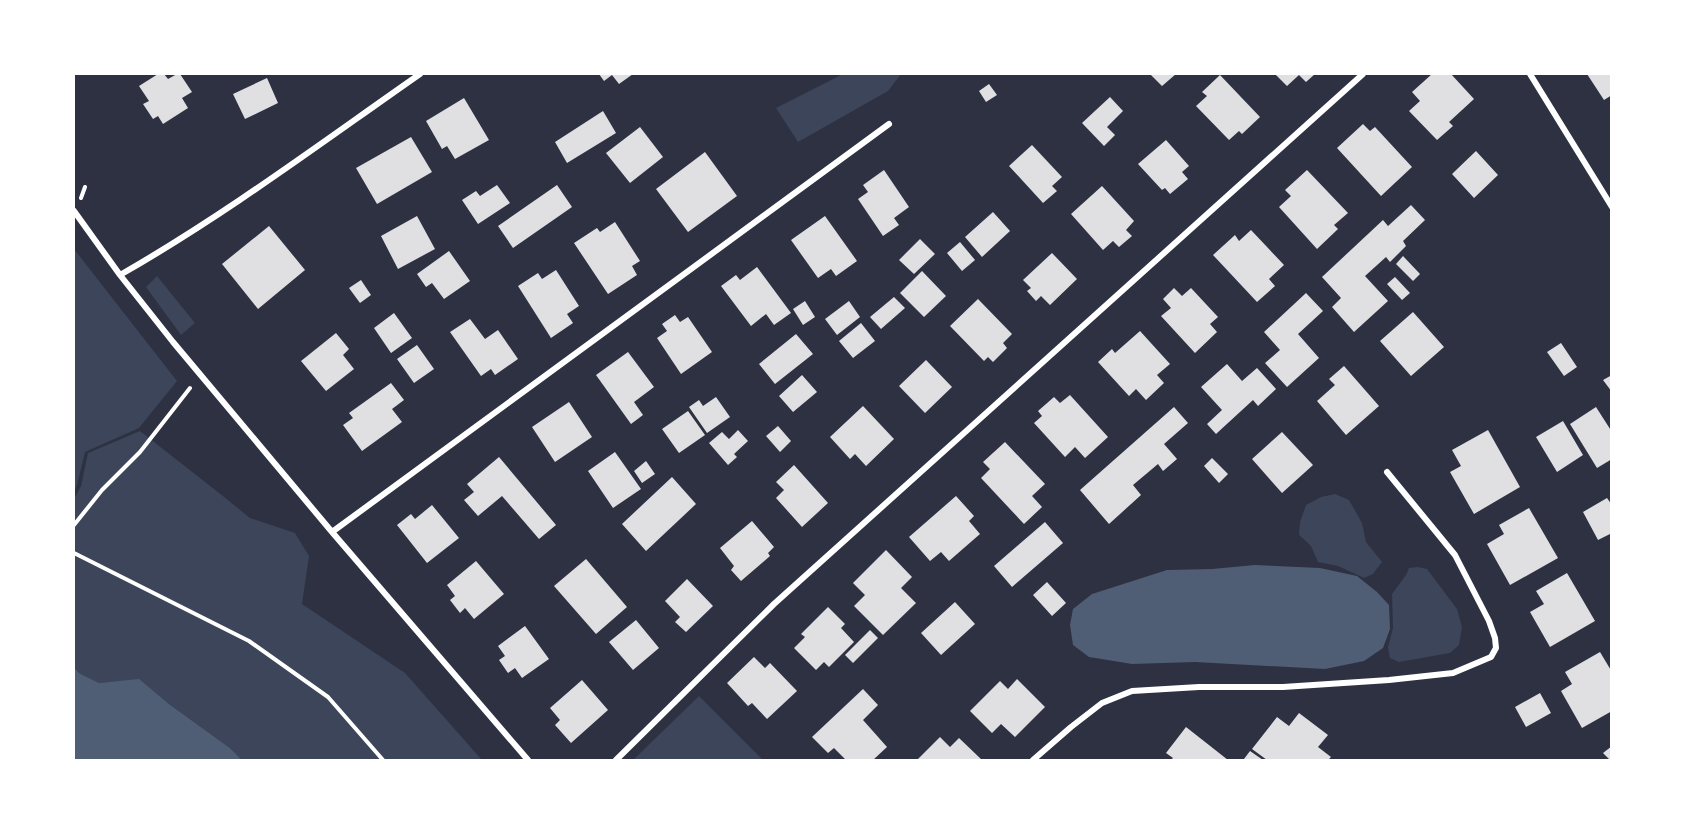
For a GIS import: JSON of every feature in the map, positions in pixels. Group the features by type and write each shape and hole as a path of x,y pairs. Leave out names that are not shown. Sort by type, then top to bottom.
{"street":[{"path":"120,275 150,258 262,184 420,74"},
{"path":"616,760 774,604 1363,74"},
{"path":"1530,74 1611,207"},
{"path":"332,531 889,124"},
{"path":"74,211 120,275 173,342 528,760"},
{"path":"1033,760 1102,703 1132,691 1198,687 1283,687 1389,680 1453,673 1491,657 1496,648 1489,621 1455,555 1387,472"}],"path":[{"path":"74,525 102,490 140,452 201,374"},
{"path":"74,553 249,641 328,697 382,760"}],"shaded area":[{"path":"843,74 901,74 888,91 798,142 776,108"},
{"path":"74,249 177,381 139,428 85,452 74,492"},
{"path":"157,276 195,323 181,335 146,287"},
{"path":"140,431 250,518 295,533 309,556 302,604 405,673 482,760 242,760 230,748 139,680 99,683 79,673 74,667 74,499 81,486 88,453"},
{"path":"1335,494 1349,500 1362,523 1366,542 1382,562 1373,574 1364,578 1338,566 1318,562 1311,546 1299,535 1300,522 1306,505 1321,497"},
{"path":"1255,565 1320,568 1357,576 1389,605 1390,629 1383,648 1364,661 1325,669 1195,662 1132,664 1089,657 1073,645 1070,625 1073,609 1092,594 1167,570"},
{"path":"1409,568 1427,569 1457,609 1462,627 1459,645 1450,653 1399,662 1390,658 1388,647 1393,628 1392,594"},
{"path":"74,667 79,673 99,683 139,679 230,748 242,760 74,760"},
{"path":"699,696 763,760 633,760"}],"building":[{"path":"158,74 164,74 168,79 180,74 192,92 182,98 188,108 163,124 158,116 153,119 143,104 149,101 139,86"},
{"path":"599,74 633,74 619,84 612,75 604,81"},
{"path":"1150,74 1176,74 1162,86"},
{"path":"1275,74 1315,74 1306,82 1299,75 1287,86"},
{"path":"1432,74 1451,74 1474,99 1449,122 1453,126 1437,140 1409,111 1420,101 1412,92"},
{"path":"1587,74 1612,74 1612,95 1604,100"},
{"path":"1220,75 1260,117 1242,134 1239,131 1229,140 1196,106 1207,96 1202,92"},
{"path":"267,78 278,103 245,119 233,94"},
{"path":"989,84 997,95 986,102 979,91"},
{"path":"1110,97 1123,111 1107,127 1115,135 1104,146 1082,123"},
{"path":"464,98 489,140 455,159 447,146 442,149 426,121"},
{"path":"603,111 616,133 567,163 555,142"},
{"path":"1363,124 1370,131 1375,127 1412,167 1381,196 1337,148"},
{"path":"640,127 663,157 630,183 606,153"},
{"path":"411,137 432,172 377,204 356,168"},
{"path":"1166,140 1189,166 1182,172 1188,179 1170,194 1165,188 1162,190 1138,164"},
{"path":"1032,145 1062,177 1052,186 1057,191 1043,203 1009,166"},
{"path":"1476,151 1498,175 1474,198 1452,174"},
{"path":"705,152 737,196 688,232 656,189"},
{"path":"884,170 909,207 894,218 899,225 883,236 858,199 868,192 863,185"},
{"path":"1307,170 1348,213 1334,225 1338,229 1317,249 1279,207 1291,196 1285,190"},
{"path":"497,185 510,203 478,224 462,200 476,191 480,196"},
{"path":"557,185 572,207 513,248 498,226"},
{"path":"1102,186 1134,221 1126,230 1132,236 1119,247 1113,241 1103,250 1071,214"},
{"path":"1411,205 1425,220 1403,241 1406,246 1390,262 1386,257 1365,276 1388,301 1354,332 1332,307 1341,298 1322,277 1383,220 1388,226"},
{"path":"993,212 1010,231 982,257 965,237"},
{"path":"417,216 435,249 398,269 381,236"},
{"path":"825,216 857,261 836,276 831,269 818,278 791,240"},
{"path":"615,222 640,261 632,266 637,275 608,294 574,243 597,228 600,232"},
{"path":"269,226 305,270 258,309 222,264"},
{"path":"1251,230 1284,265 1269,279 1275,286 1257,302 1213,255 1235,235 1239,241"},
{"path":"920,239 935,254 914,274 899,260"},
{"path":"960,242 975,260 962,271 947,253"},
{"path":"449,251 470,281 444,299 432,283 426,287 417,274"},
{"path":"1052,253 1077,279 1050,305 1041,296 1036,301 1027,291 1031,288 1023,280"},
{"path":"1403,256 1420,274 1413,281 1396,264"},
{"path":"757,267 791,313 774,325 766,314 751,326 721,286 736,275 740,280"},
{"path":"556,270 579,306 567,314 573,323 551,338 518,286 538,273 542,279"},
{"path":"922,271 946,296 924,317 900,293"},
{"path":"1395,277 1410,293 1402,300 1387,284"},
{"path":"361,280 371,295 360,303 349,288"},
{"path":"1174,288 1182,296 1191,288 1218,317 1210,324 1217,332 1195,353 1161,316 1171,308 1163,299"},
{"path":"1306,293 1323,311 1298,334 1319,358 1287,387 1265,363 1280,350 1264,332"},
{"path":"894,297 905,308 881,329 870,317"},
{"path":"978,299 1012,334 1003,343 1007,348 993,362 988,357 984,361 950,326"},
{"path":"805,301 815,317 803,325 793,309"},
{"path":"849,301 860,317 837,335 825,319"},
{"path":"1413,312 1444,347 1411,376 1380,341"},
{"path":"394,313 412,338 391,353 374,328"},
{"path":"675,315 680,322 688,317 712,352 681,374 657,338 667,331 662,324"},
{"path":"470,319 485,339 498,330 518,359 495,375 491,369 481,376 450,332"},
{"path":"861,323 875,341 853,358 839,341"},
{"path":"1140,331 1170,364 1157,375 1164,383 1146,400 1136,389 1129,396 1098,362 1112,349 1115,353"},
{"path":"336,333 349,349 343,355 354,369 326,391 301,361"},
{"path":"796,334 813,354 775,384 759,364"},
{"path":"1561,343 1577,367 1564,376 1547,352"},
{"path":"417,345 434,369 414,383 397,359"},
{"path":"628,352 654,387 634,402 643,415 631,424 596,375"},
{"path":"926,360 952,387 925,413 899,386"},
{"path":"1227,364 1242,381 1257,368 1276,389 1258,406 1253,400 1216,434 1207,424 1222,410 1201,387"},
{"path":"1344,366 1379,406 1346,435 1317,401 1335,385 1329,379"},
{"path":"802,375 817,392 793,412 779,396"},
{"path":"1612,375 1612,392 1603,380"},
{"path":"391,383 404,400 392,409 402,422 362,451 343,425 353,418 349,413"},
{"path":"1070,395 1108,437 1085,458 1075,447 1065,457 1034,423 1042,416 1038,411 1054,397 1060,403"},
{"path":"716,397 730,417 707,433 689,407 699,400 703,406"},
{"path":"569,402 592,437 555,462 532,427"},
{"path":"863,406 894,439 866,466 855,454 850,459 830,437"},
{"path":"1174,407 1188,423 1164,444 1177,459 1163,471 1158,464 1133,485 1141,495 1109,524 1080,490"},
{"path":"1596,407 1612,432 1612,459 1597,468 1570,424"},
{"path":"688,411 705,435 679,453 662,429"},
{"path":"1563,421 1583,455 1557,472 1536,437"},
{"path":"778,426 791,441 780,452 766,436"},
{"path":"738,430 748,441 734,454 737,457 728,465 709,443 722,432 729,439"},
{"path":"1488,430 1520,487 1474,514 1450,472 1461,466 1452,450"},
{"path":"1282,432 1313,465 1282,493 1252,459"},
{"path":"1005,442 1045,484 1032,496 1042,507 1024,524 981,478 990,469 983,462"},
{"path":"615,452 641,489 613,508 588,471"},
{"path":"499,457 556,525 539,539 502,496 478,516 464,500 474,492 467,484"},
{"path":"1212,458 1228,474 1219,483 1204,466"},
{"path":"646,461 655,474 642,483 634,471"},
{"path":"794,465 828,503 802,527 776,498 784,490 776,482"},
{"path":"672,477 696,504 646,551 622,524"},
{"path":"956,496 974,516 969,521 980,534 949,561 941,552 930,561 909,537"},
{"path":"1607,498 1612,505 1612,533 1598,540 1583,512"},
{"path":"432,505 459,538 427,563 397,525 411,514 415,519"},
{"path":"1529,508 1558,558 1510,585 1487,544 1504,534 1499,525"},
{"path":"752,521 774,547 768,553 770,556 741,581 731,570 734,566 720,548"},
{"path":"1045,522 1063,543 1012,587 994,566"},
{"path":"886,550 912,577 901,588 916,603 883,635 854,606 865,595 853,583"},
{"path":"586,559 627,607 596,634 554,586"},
{"path":"476,561 504,594 474,619 465,608 460,613 450,600 455,596 447,585"},
{"path":"1567,573 1595,621 1550,647 1530,612 1544,604 1536,591"},
{"path":"687,579 713,606 686,632 675,622 680,617 665,601"},
{"path":"1047,582 1066,603 1052,616 1033,595"},
{"path":"955,602 975,624 941,655 921,633"},
{"path":"828,607 845,624 841,628 854,642 829,667 824,662 816,670 794,648 805,637 801,634"},
{"path":"636,620 659,648 633,670 609,642"},
{"path":"525,626 549,659 522,678 515,668 508,673 499,660 505,656 498,646"},
{"path":"870,630 878,638 853,663 845,655"},
{"path":"1600,652 1612,672 1612,711 1582,728 1561,691 1572,684 1565,672"},
{"path":"754,657 765,668 770,663 797,691 767,719 752,703 748,706 727,683"},
{"path":"1017,679 1045,707 1015,737 1001,724 992,733 970,711 1000,681 1008,689"},
{"path":"582,680 608,710 571,743 555,725 560,720 550,708"},
{"path":"863,689 878,705 863,720 887,747 873,760 846,760 834,748 828,753 812,737"},
{"path":"1540,693 1551,713 1526,727 1515,707"},
{"path":"1299,713 1328,735 1318,747 1331,757 1328,760 1267,760 1252,749 1277,717 1289,726"},
{"path":"1186,727 1228,760 1171,760 1173,758 1166,753"},
{"path":"940,737 950,747 959,738 982,760 917,760"},
{"path":"1612,746 1612,760 1610,760 1603,753"},
{"path":"1250,751 1263,760 1244,759"}]}
